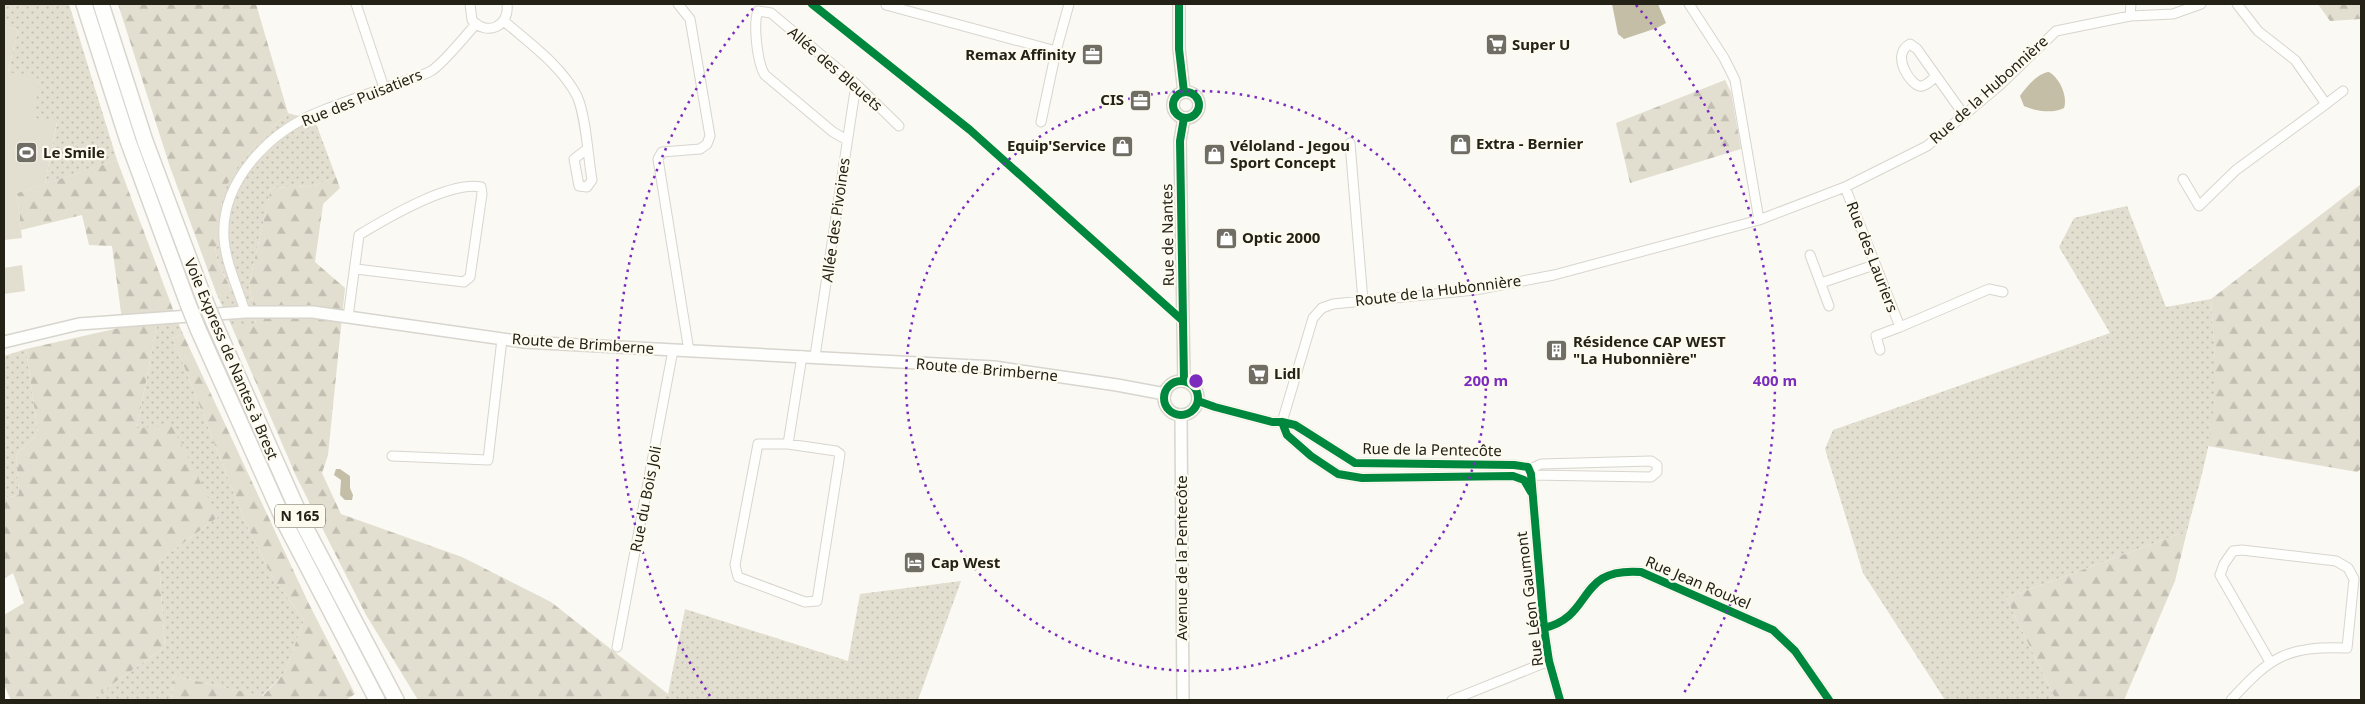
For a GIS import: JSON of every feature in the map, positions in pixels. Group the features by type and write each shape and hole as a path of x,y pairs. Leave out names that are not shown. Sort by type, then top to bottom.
{"highway":[{"name":"Voie Express de Nantes à Brest","path":"84,4 128,141 198,329 289,531 377,700"},
{"name":"Voie Express de Nantes à Brest","path":"101,4 145,141 216,327 305,527 396,700"}],"street":[{"path":"356,4 384,88"},
{"path":"470,4 470,14 476,24 488,29 494,28 504,21 507,16 507,4"},
{"path":"678,4 690,19 710,136 707,144 700,149 662,152 658,159 689,351"},
{"path":"1041,122 1056,51 1069,4"},
{"path":"1179,4 1179,49 1184,92"},
{"path":"1689,4 1724,58 1734,80 1759,220"},
{"path":"2130,16 2131,4"},
{"name":"Rue de la Hubonnière","path":"1759,220 1845,187 1927,146 2000,85 2056,30 2130,16 2173,14 2200,4"},
{"path":"2237,4 2258,31 2295,60 2326,104"},
{"path":"886,5 1056,51"},
{"name":"Allée des Bleuets","path":"847,140 833,132 761,70 755,18 758,10 771,13 856,84 899,126"},
{"path":"504,21 557,68 577,97 587,149"},
{"name":"Rue des Puisatiers","path":"245,312 234,283 224,239 226,218 233,188 247,167 265,147 292,127 318,112 432,70 476,24"},
{"path":"1935,77 1922,86 1912,83 1902,62 1901,52 1904,47 1914,45 1964,116"},
{"name":"Allée des Pivoines","path":"815,356 856,84"},
{"path":"2183,179 2199,206 2236,170 2343,91"},
{"path":"1184,92 1192,94 1198,104 1194,114 1184,118 1177,114 1173,107 1177,96 1184,92"},
{"name":"Rue de Nantes","path":"1184,118 1180,141 1184,381"},
{"path":"1350,143 1362,301"},
{"path":"348,317 356,269 359,235 444,191 468,185 481,187 482,194 470,277 464,282 356,269"},
{"name":"Rue des Lauriers","path":"1845,187 1874,265 1900,326"},
{"name":"Route de la Hubonnière","path":"1282,422 1313,318 1322,308 1333,304 1475,290 1554,275 1759,220"},
{"path":"1810,255 1829,306"},
{"path":"1821,283 1874,265"},
{"name":"Rue des Lauriers","path":"1880,350 1876,336 1989,289 2003,292"},
{"name":"Route de Brimberne","path":"4,342 79,324 245,312 313,312 524,342 994,367 1165,394"},
{"path":"392,456 488,460 502,338"},
{"name":"Rue du Bois Joli","path":"617,647 673,350"},
{"path":"788,444 802,356"},
{"path":"1184,381 1197,390 1198,401 1194,410 1181,415 1168,409 1165,394 1174,383 1184,381"},
{"path":"1198,401 1272,422 1282,422"},
{"name":"Avenue de la Pentecôte","path":"1181,415 1183,700"},
{"name":"Rue de la Pentecôte","path":"1282,422 1287,435 1313,458 1338,474 1362,478 1519,477 1527,470 1541,464 1651,461 1657,465 1657,472 1651,476 1527,470 1355,463 1295,425 1282,422"},
{"path":"758,444 788,444 836,451 840,454 817,601 805,602 738,577 735,565 758,444"},
{"path":"1313,458 1316,447 1327,446 1331,458 1328,463 1322,464"},
{"name":"Rue Léon Gaumont","path":"1527,470 1532,492 1544,628 1549,661 1560,700"},
{"path":"1519,477 1532,492"},
{"path":"2231,700 2250,679 2270,662 2301,649 2316,646 2347,648 2354,579 2343,564 2336,561 2235,549 2224,564 2220,575 2270,662"},
{"name":"Rue Jean Rouxel","path":"1544,628 1557,625 1571,616 1595,582 1607,575 1624,571 1641,572 1773,630 1795,651 1828,700"},
{"path":"1452,700 1549,661"}],"green space":[{"path":"4,4 69,4 117,160 45,184 57,123 33,118 8,72 18,30 4,26"},
{"path":"118,4 256,4 288,113 239,165 226,188 222,200 222,225 220,238 215,249 218,263 232,291 217,295 170,167"},
{"path":"2318,4 2361,4 2361,19 2330,21"},
{"name":"Le Smile","path":"4,26 18,30 8,72 40,79 33,118 57,122 45,184 17,193 22,238 4,240"},
{"path":"1725,80 1731,92 1741,149 1630,183 1616,123"},
{"path":"288,113 315,121 336,177 313,186 271,188 249,284 256,324 232,327 217,295 232,290 218,263 215,249 221,232 222,199 239,164 259,141"},
{"path":"117,160 177,320 157,324 137,428 172,426 218,517 159,561 165,647 94,697 94,700 11,700 4,685 4,615 24,603 13,573 5,578 4,575 4,498 19,495 16,455 38,433 26,349 123,327 112,246 89,245 82,215 21,230 17,193"},
{"path":"336,177 340,188 323,204 315,262 345,288 328,455 322,473 341,514 462,557 551,602 668,694 658,700 418,700 366,615 296,476 232,327 256,323 249,284 271,188 313,186"},
{"path":"2361,184 2361,469 2357,472 2208,446 2215,400 2215,359 2211,299"},
{"path":"2127,206 2166,307 2211,299 2216,374 2215,399 2211,433 2204,466 2187,531 2006,598 2056,700 1945,700 1863,573 1825,449 1833,430 2110,333 2059,247 2074,218"},
{"path":"22,265 25,291 4,294 4,268"},
{"path":"177,320 183,334 173,338 246,524 273,578 304,620 285,672 262,696 174,676 171,700 94,700 94,697 165,647 159,561 218,517 137,428 157,324"},
{"path":"183,334 309,604 355,694 346,700 171,700 174,676 263,696 285,672 304,620 273,578 246,524 173,338"},
{"path":"26,349 38,433 16,455 19,495 4,498 4,356"},
{"path":"2187,531 2175,581 2124,700 2056,700 2006,598"},
{"path":"961,581 918,700 658,700 668,694 685,609 848,661 860,594"}],"shaded area":[{"path":"1612,4 1658,4 1666,23 1624,39 1618,34"},
{"path":"2049,72 2060,83 2065,99 2064,108 2055,111 2044,111 2024,106 2020,96 2037,78"},
{"path":"336,469 340,469 350,476 352,500 345,500 340,495 341,480 334,475"}],"cycle path":[{"path":"812,4 970,130 1182,320"},
{"path":"1179,4 1179,49 1184,92"},
{"path":"1186,92 1195,96 1199,105 1195,114 1186,118 1177,114 1173,105 1177,96 1186,92"},
{"path":"1184,118 1180,141 1184,381"},
{"path":"1181,381 1193,386 1198,398 1193,410 1181,415 1169,410 1164,398 1169,386 1181,381"},
{"path":"1198,401 1272,422 1295,425 1355,463 1514,465 1528,467 1531,474 1544,628 1549,661 1560,700"},
{"path":"1282,422 1287,435 1311,456 1338,474 1362,478 1513,476 1524,480 1531,492"},
{"path":"1544,628 1560,622 1571,613 1595,584 1605,577 1620,572 1641,572 1773,630 1795,651 1829,700"}],"place":[{"name":"Super U","path":"1496,45"},
{"name":"Remax Affinity","path":"1092,55"},
{"name":"CIS","path":"1140,100"},
{"name":"Extra - Bernier","path":"1460,144"},
{"name":"Equip'Service","path":"1122,146"},
{"name":"Le Smile","path":"27,153"},
{"name":"Véloland - Jegou Sport Concept","path":"1214,155"},
{"name":"Optic 2000","path":"1226,238"},
{"name":"Résidence CAP WEST \"La Hubonnière\"","path":"1557,351"},
{"name":"Lidl","path":"1258,374"},
{"name":"Cap West","path":"915,563"}]}
